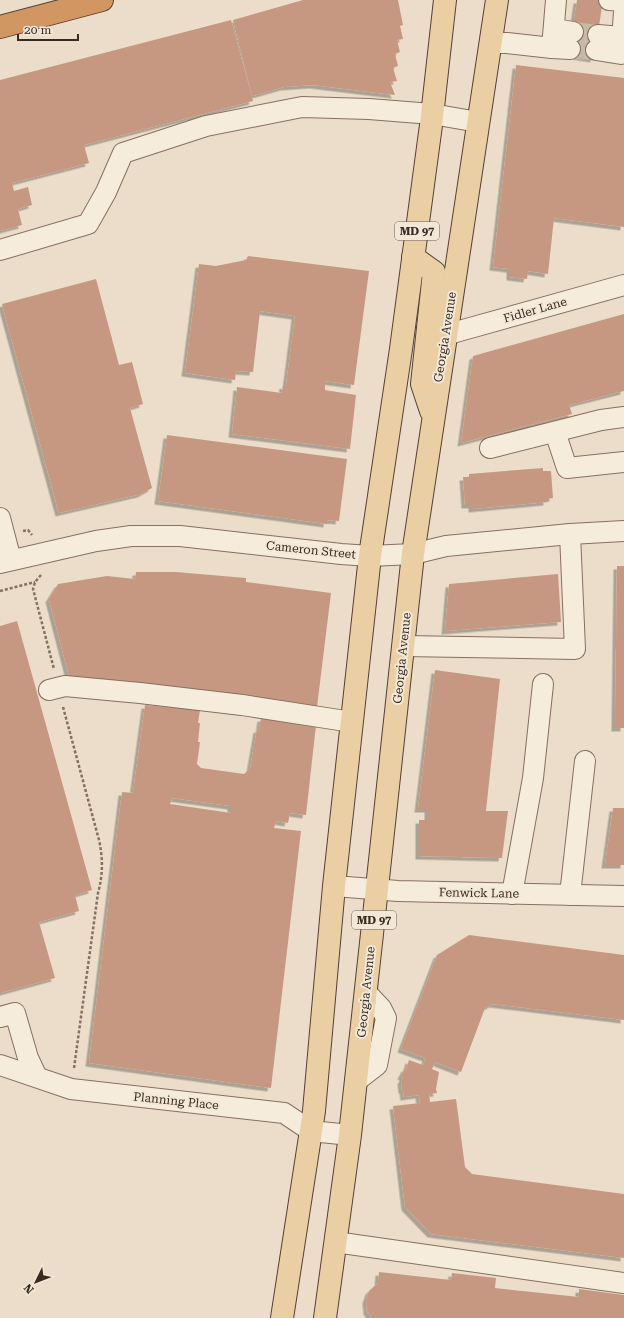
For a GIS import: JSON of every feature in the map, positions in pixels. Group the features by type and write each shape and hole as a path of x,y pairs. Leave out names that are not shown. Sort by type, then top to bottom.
{"highway":[{"path":"0,27 102,0"}],"main road":[{"name":"MD 97","path":"282,1318 311,1131 334,886 370,556 413,257 445,0"},
{"name":"Georgia Avenue","path":"325,1318 350,1135 412,554 497,0"},
{"name":"MD 97","path":"413,257 434,272 422,384 433,416"}],"street":[{"path":"490,43 562,40 556,0"},
{"path":"610,0 624,1"},
{"path":"597,43 621,54 624,12"},
{"path":"0,250 88,224 106,192 123,153 206,126 302,107 370,109 432,114 478,122"},
{"name":"Fidler Lane","path":"445,335 624,285"},
{"path":"490,448 601,420 624,417"},
{"path":"556,432 567,468 624,462"},
{"path":"2,527 6,562"},
{"name":"Cameron Street","path":"6,562 96,541 131,536 180,536 370,556 412,554 446,546 570,534 624,531"},
{"path":"403,646 575,649 570,534"},
{"path":"512,894 533,778 543,684"},
{"path":"54,689 65,686 140,693 242,705 352,722"},
{"path":"570,895 585,761"},
{"name":"Fenwick Lane","path":"334,886 377,888 398,891 624,896"},
{"path":"0,1017 15,1013 28,1058 37,1077"},
{"name":"Planning Place","path":"0,1065 71,1089 284,1113 311,1131 350,1135"},
{"path":"335,1242 624,1283"}],"path":[{"path":"2,527 28,530 32,535 42,572 35,582 33,589 54,689 99,840 102,855 102,880 98,893 71,1089"},
{"path":"0,591 35,582"}],"building":[{"path":"303,0 398,0 403,25 400,26 403,39 397,40 400,52 395,54 398,66 393,68 397,81 390,82 395,95 313,85 284,87 252,96 233,20"},
{"path":"577,0 603,0 594,59 569,55"},
{"path":"231,20 253,101 84,145 89,163 12,183 14,191 28,187 32,205 18,209 22,225 0,231 0,80"},
{"path":"516,65 624,78 624,227 554,218 548,274 528,271 527,279 510,277 510,269 493,267"},
{"path":"248,256 369,271 354,385 325,381 325,390 356,395 350,449 232,434 237,387 282,393 283,385 286,386 295,316 260,311 253,372 236,371 235,380 185,373 199,264 216,266 246,260"},
{"path":"96,279 119,365 132,362 143,404 130,408 152,488 141,494 59,513 2,304"},
{"path":"624,314 624,391 569,405 572,414 461,443 473,356"},
{"path":"167,435 347,459 339,521 327,520 327,524 158,501"},
{"path":"543,468 543,471 551,471 553,498 547,499 547,502 472,509 472,505 465,505 463,477 469,477 469,474"},
{"path":"617,566 624,566 624,728 615,728"},
{"path":"136,572 176,572 246,578 246,582 331,593 317,707 69,676 49,599 58,584 107,576 135,579"},
{"path":"558,574 561,622 445,631 449,584"},
{"path":"17,621 92,890 75,895 79,911 39,922 55,978 0,993 0,626"},
{"path":"435,670 500,679 486,811 508,811 502,858 419,856 419,820 428,820 428,809 418,809"},
{"path":"145,705 200,710 198,742 200,742 197,764 201,768 244,774 250,769 257,729 259,730 261,718 316,725 306,815 290,813 288,823 276,821 274,828 301,831 271,1088 89,1063 122,792 133,793","holes":["172,798 231,806 231,813 170,804"]},
{"path":"613,808 624,808 624,865 605,865"},
{"path":"469,935 624,955 624,1020 493,1004 485,1008 461,1072 435,1062 432,1069 439,1072 436,1089 437,1093 429,1094 430,1102 456,1099 465,1167 472,1174 624,1194 624,1258 431,1234 405,1207 393,1106 420,1103 419,1095 404,1097 401,1080 403,1077 401,1076 405,1068 406,1069 409,1060 423,1065 426,1058 401,1049 437,955"},
{"path":"379,1272 451,1280 452,1273 496,1278 495,1288 579,1297 579,1289 624,1295 624,1318 372,1318 367,1311 366,1300 369,1291 378,1283"}],"tunnel":[{"path":"573,32 598,35"},
{"path":"570,49 596,50"}]}
